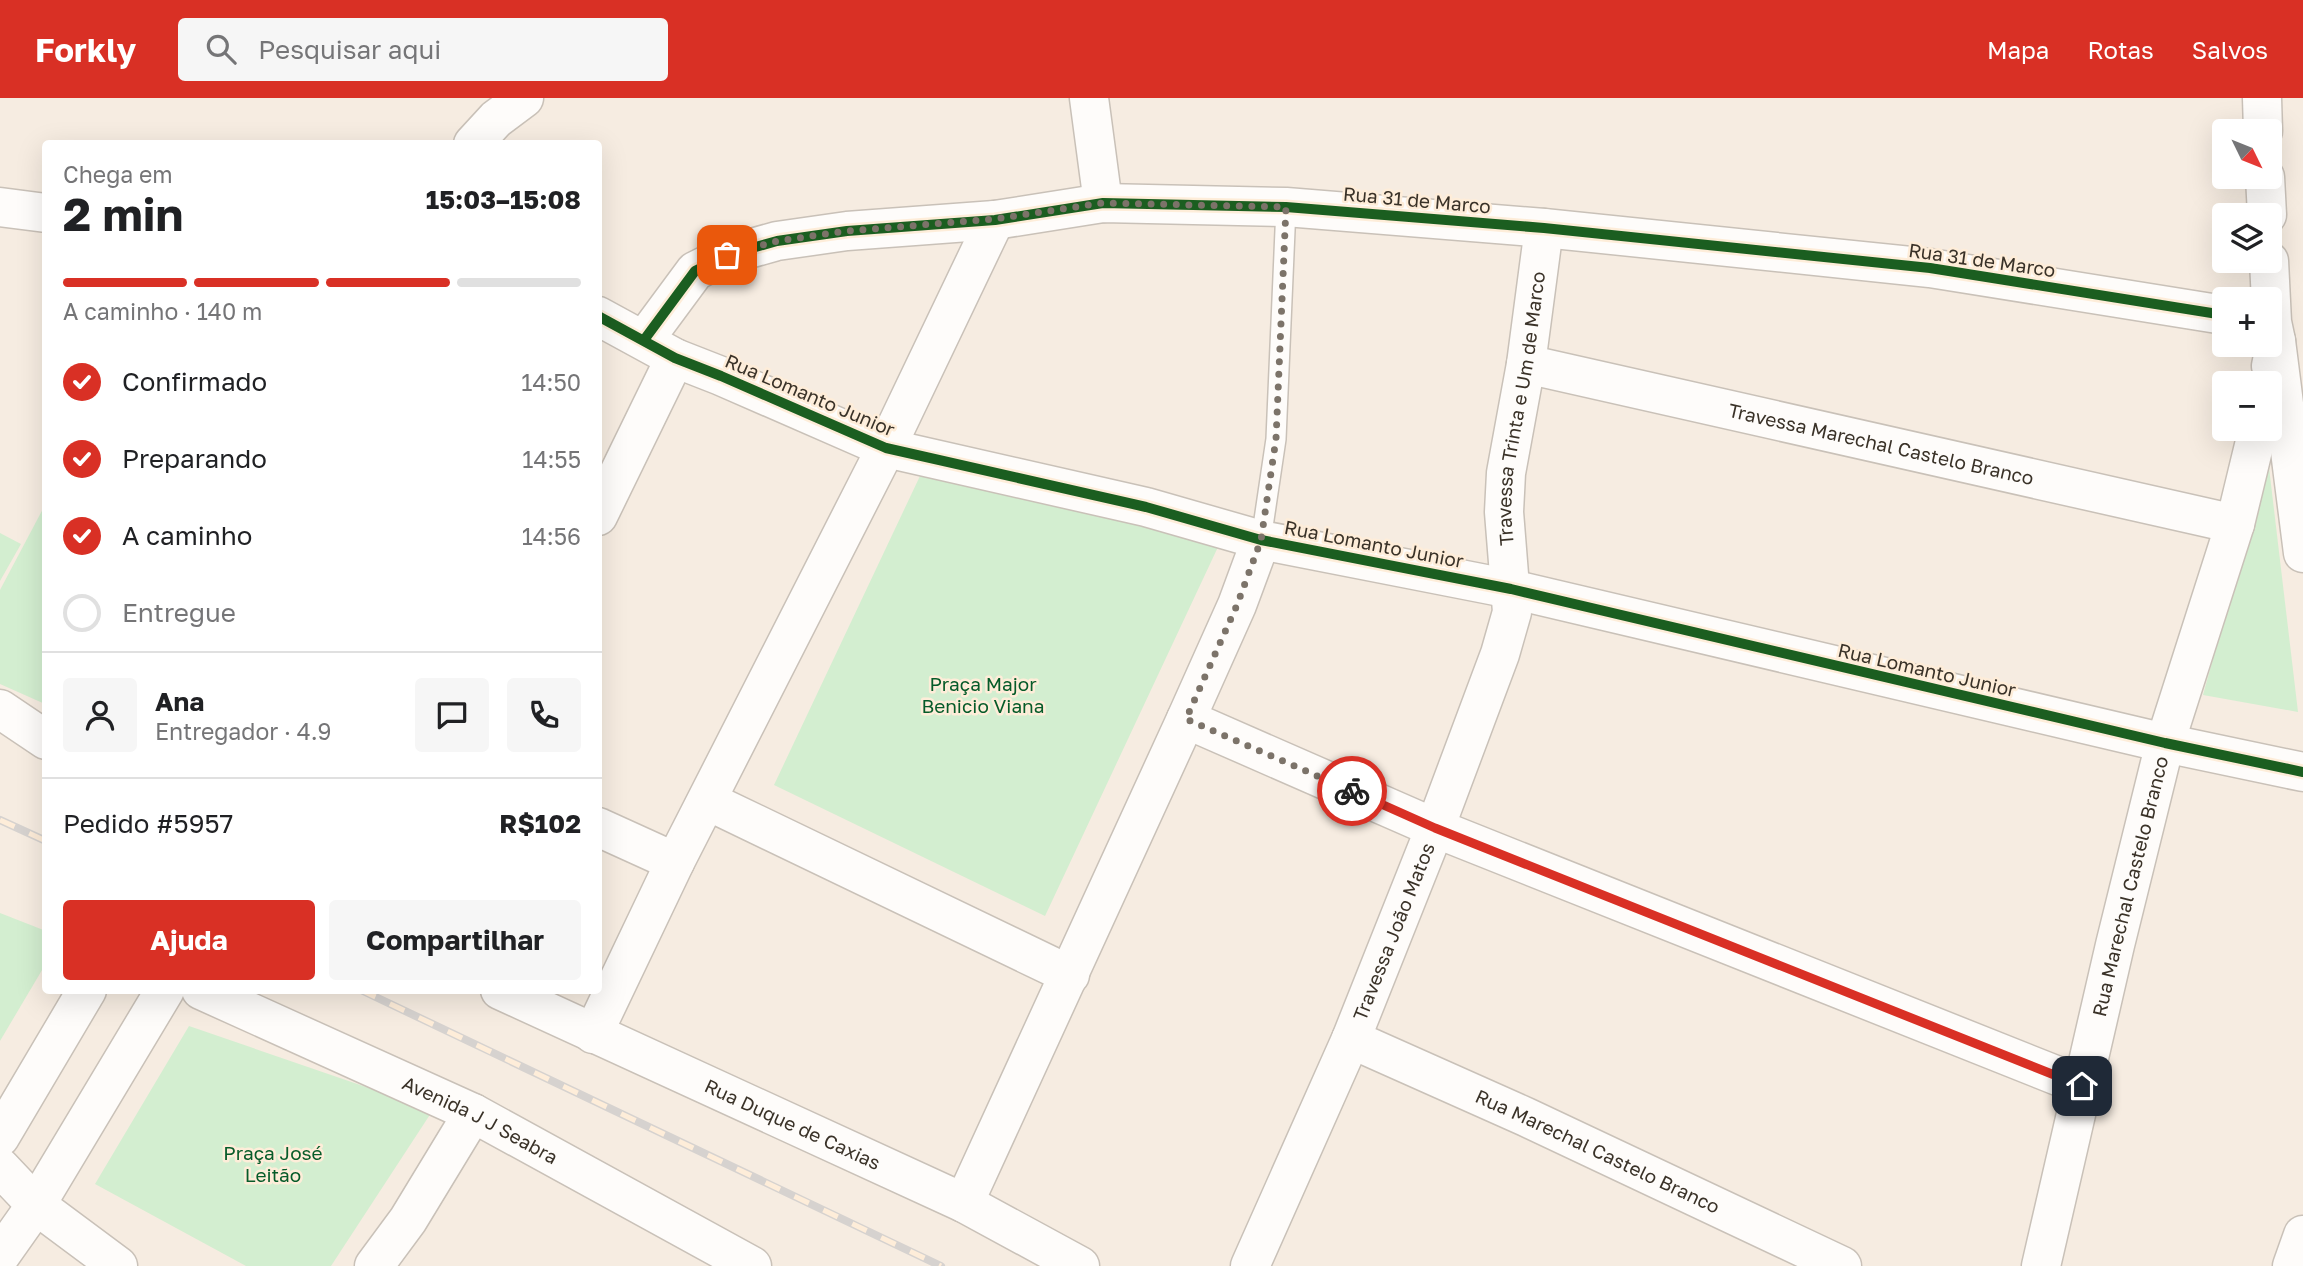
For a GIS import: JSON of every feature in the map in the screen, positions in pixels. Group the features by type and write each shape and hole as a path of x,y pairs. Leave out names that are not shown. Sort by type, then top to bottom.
{"street":[{"path":"477,140 496,119 524,98"},
{"path":"1089,98 1102,203"},
{"path":"2262,98 2263,119"},
{"name":"Rua 31 de Marco","path":"602,505 659,349 695,271 727,255 777,241 847,231 995,219 1102,203 1286,207 1544,228 1930,268 2212,313"},
{"path":"0,207 42,212"},
{"path":"593,1034 676,862 886,448 995,219"},
{"name":"Travessa Trinta e Um de Marco","path":"1511,589 1504,512 1506,473 1526,364 1544,228"},
{"name":"Rua Lomanto Junior","path":"602,318 659,349 886,448 1146,507 1261,540 1511,589 2165,743 2303,772"},
{"path":"2282,348 2303,553"},
{"name":"Travessa Marechal Castelo Branco","path":"1526,364 2235,524"},
{"name":"Rua Marechal Castelo Branco","path":"2041,1266 2165,743 2235,524 2255,441"},
{"path":"964,1203 1186,719 1237,605 1261,540"},
{"name":"Travessa João Matos","path":"1250,1266 1351,1039 1435,828 1500,654 1512,612 1511,589"},
{"path":"0,709 42,737"},
{"path":"1186,719 1435,828 2082,1086"},
{"path":"708,801 1070,975"},
{"path":"602,829 676,862"},
{"path":"0,1137 85,994"},
{"path":"0,1256 36,1205 163,994"},
{"name":"Avenida J J Seabra","path":"210,994 473,1112 752,1266"},
{"name":"Rua Duque de Caxias","path":"508,994 964,1203 1080,1266"},
{"name":"Rua Marechal Castelo Branco","path":"1351,1039 1526,1117 1842,1266"},
{"path":"374,1266 408,1220 473,1112"},
{"path":"0,1167 36,1205 118,1266"},
{"path":"2291,1266 2303,1235"}],"lane":[{"path":"1261,540 1276,439 1286,207"}],"green space":[{"path":"2268,459 2298,712 2203,695"},
{"name":"Praça Major Benicio Viana","path":"920,476 1225,532 1045,916 774,785"},
{"path":"42,511 42,703 0,684 0,590"},
{"path":"0,533 21,544 0,581"},
{"path":"0,913 42,929 42,970 0,1041"},
{"name":"Praça José Leitão","path":"189,1026 433,1110 331,1266 246,1266 95,1184"}],"railway":[{"path":"0,820 42,839"},
{"path":"369,994 941,1266"}],"cycle path":[{"path":"644,340 695,271 727,255 777,241 847,231 995,220 1103,203 1286,207 1544,228 1930,268 2212,313"},
{"path":"602,318 675,358 886,448 1146,507 1261,540 1511,589 2165,743 2303,772"}],"way so far":[{"path":"727,255 777,241 847,231 995,219 1102,203 1286,207 1276,439 1261,540 1237,605 1186,719 1352,791"}],"route":[{"path":"1352,791 1435,828 2082,1086"}]}
